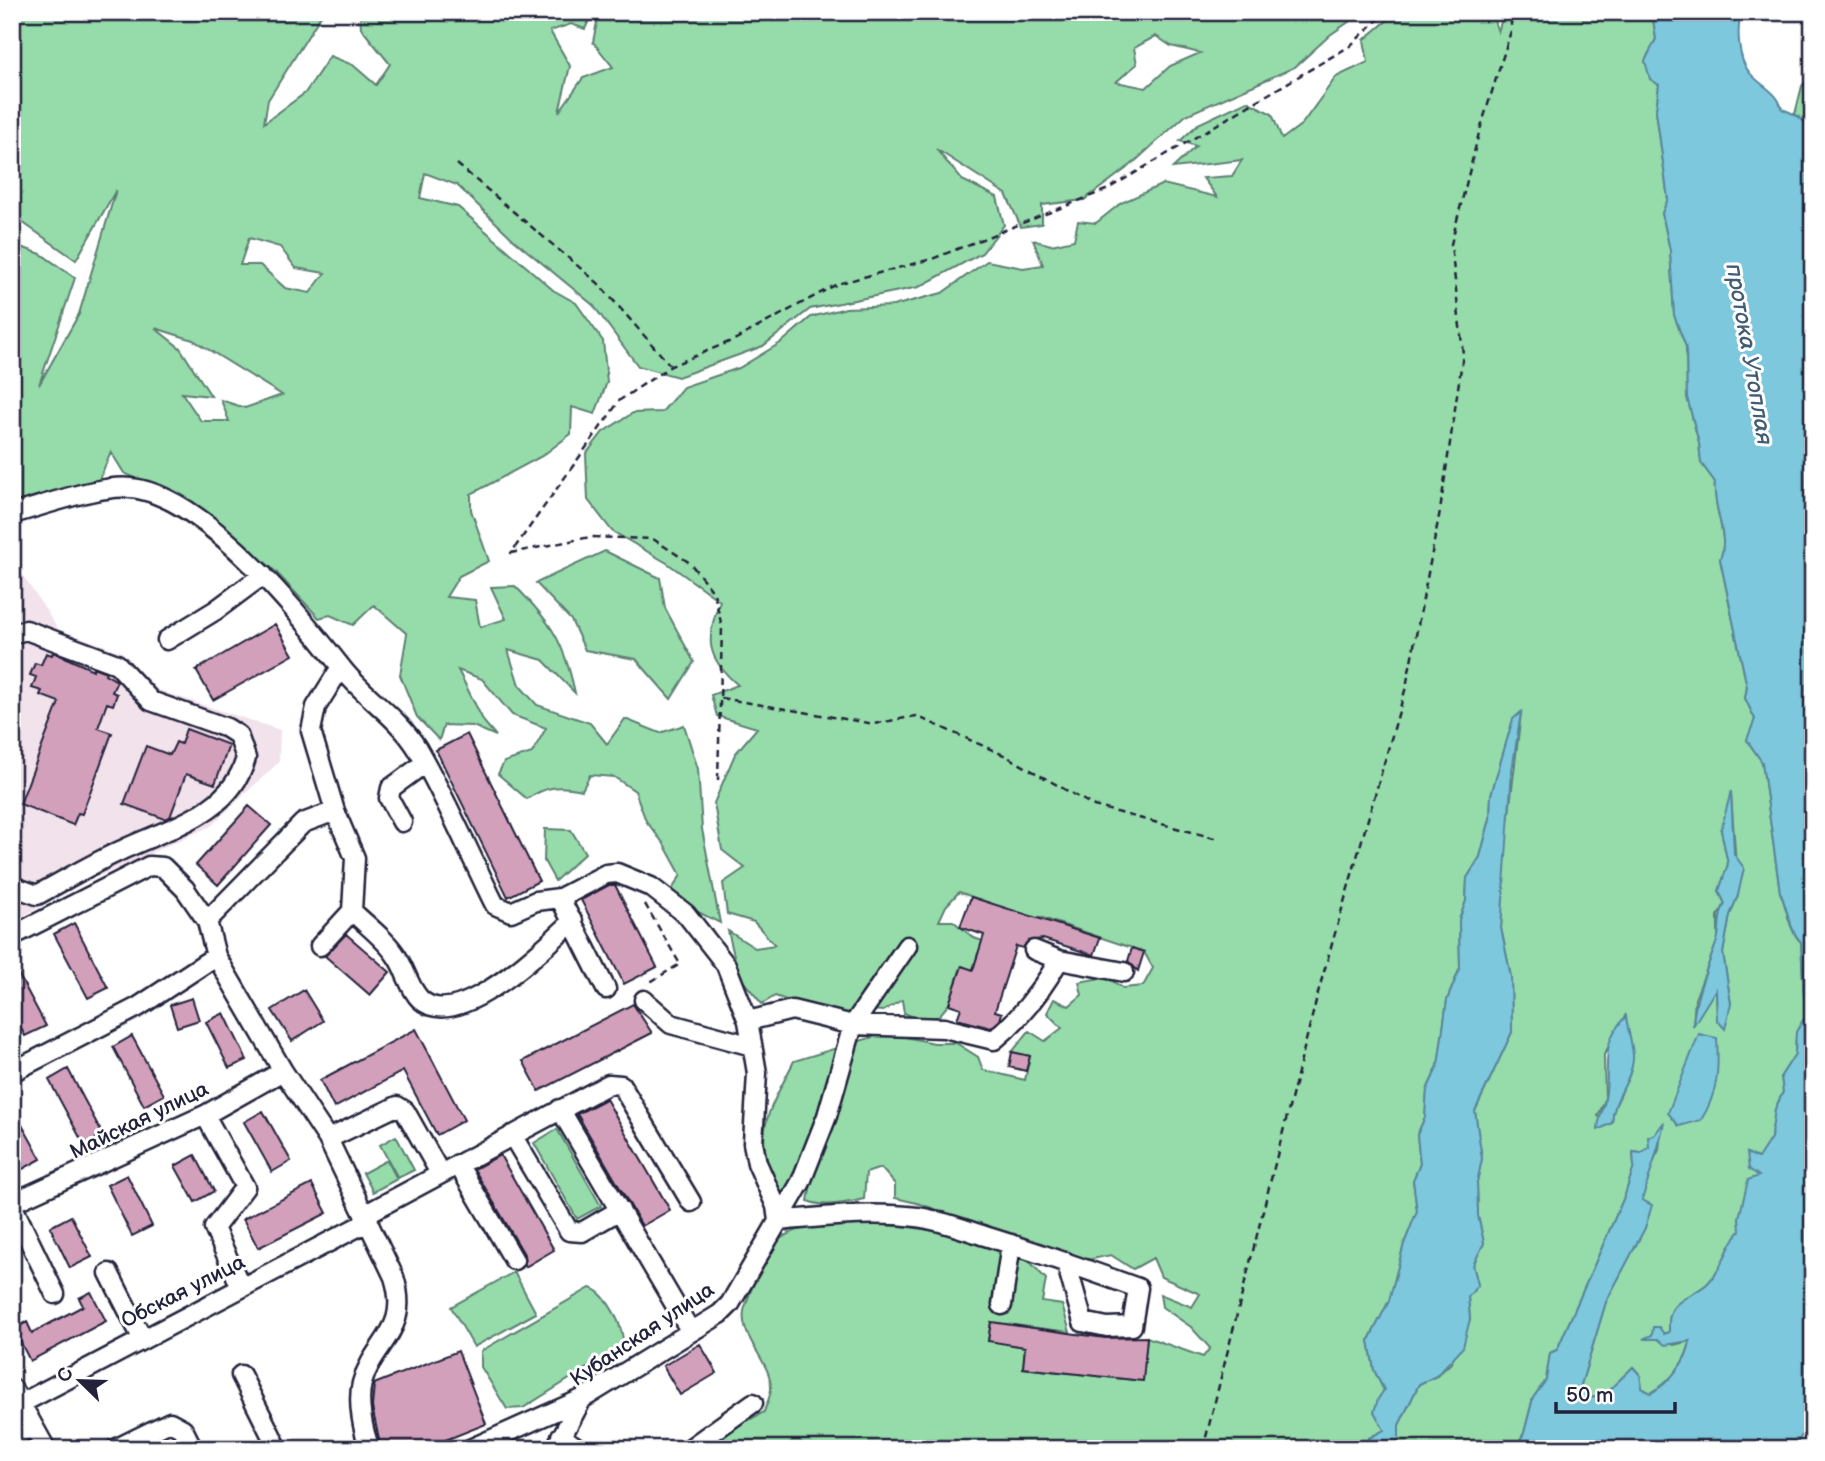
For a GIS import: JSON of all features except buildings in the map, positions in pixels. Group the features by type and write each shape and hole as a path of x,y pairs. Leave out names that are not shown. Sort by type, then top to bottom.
{"street":[{"path":"12,514 112,488 132,488 150,493 201,521 263,575 330,649 341,667 410,738 495,905 511,912 536,901 559,898 606,874 628,876 666,896 686,914 726,965 748,1021 757,1083 753,1143 757,1164 776,1206 778,1221 864,1213 920,1217 1012,1244 1066,1262 1139,1288 1132,1326 1107,1327 1083,1322 1066,1262"},
{"path":"167,640 216,610 263,575"},
{"path":"12,634 26,630 117,664 151,701 227,728 238,735 246,758 242,772 234,784 189,822 123,849 37,895 12,886"},
{"path":"320,946 352,911 355,858 335,811 311,731 311,718 341,667"},
{"path":"402,822 389,798 391,788 425,763"},
{"path":"207,920 303,824 335,811"},
{"path":"12,936 149,866 163,867 184,889 207,920 216,956 283,1071 328,1139 367,1217 399,1293 396,1322 361,1387 365,1437 370,1449"},
{"path":"559,898 606,989"},
{"path":"352,911 397,955 421,1001 436,1007 456,1006 478,997 525,965 573,922"},
{"name":"Кубанская улица","path":"558,1442 582,1399 691,1332 730,1304 801,1182 814,1150 853,1026 907,946"},
{"path":"1034,950 1059,960 1124,972"},
{"path":"12,1072 138,1007 216,956"},
{"path":"748,1021 792,1010 853,1026 944,1028 994,1040 1008,1029 1044,988 1059,960"},
{"path":"641,995 671,1024 752,1046"},
{"name":"Майская улица","path":"12,1204 205,1115 283,1071"},
{"name":"Обская улица","path":"16,1396 142,1338 241,1287 604,1085 621,1085 691,1202"},
{"path":"328,1139 397,1106 405,1111 440,1174"},
{"path":"560,1109 691,1332"},
{"path":"205,1115 245,1186 214,1228 241,1287"},
{"path":"512,1135 569,1231 582,1232 620,1210"},
{"path":"458,1164 514,1260"},
{"path":"12,1204 55,1294"},
{"path":"1002,1305 1012,1244"},
{"path":"109,1273 142,1338"},
{"path":"241,1375 278,1449"},
{"path":"16,1396 46,1449"},
{"path":"470,1449 582,1399"},
{"path":"688,1449 754,1404"},
{"path":"115,1449 170,1422 183,1429 193,1449"},
{"path":"12,1437 32,1427"},
{"path":"558,1442 579,1449"}],"path":[{"path":"718,780 722,627 714,593 690,563 653,539 590,537 511,553 620,400 671,366 736,339 837,284 932,259 1106,190 1350,46 1386,12"},
{"path":"1203,1449 1315,1002 1406,687 1440,511 1463,354 1451,244 1479,133 1511,31 1511,12"},
{"path":"457,164 598,283 671,366"},
{"path":"721,698 874,724 916,716 1006,757 1094,806 1218,839"},
{"path":"628,876 680,964 641,995"}],"shaded area":[{"path":"12,559 58,629 122,652 158,690 280,730 279,762 211,826 86,882 12,922"}],"green space":[{"path":"12,12 323,12 268,100 264,123 305,93 330,56 353,65 376,85 390,64 361,28 360,12 593,12 585,29 571,24 550,31 570,66 559,112 583,78 613,67 593,42 599,12 1363,12 1330,35 1295,67 1186,115 1131,165 1084,200 1042,205 1042,224 1021,227 1006,194 936,149 962,180 997,197 1004,225 982,253 919,287 810,309 763,346 678,377 638,366 593,305 515,241 457,185 425,173 420,198 458,207 553,290 576,303 603,341 607,382 595,414 572,407 571,434 542,456 471,494 471,510 489,561 459,576 446,597 475,600 480,627 506,619 491,587 515,586 555,634 575,693 543,660 508,650 519,685 537,705 590,723 607,744 625,719 660,733 684,725 698,769 702,829 720,923 688,907 671,891 681,875 664,844 646,821 635,791 614,777 590,775 582,790 553,788 540,791 527,799 498,774 504,762 532,753 546,728 512,715 482,679 458,670 484,722 496,736 473,726 444,725 439,740 417,717 400,675 407,634 374,605 353,625 330,615 319,618 276,572 218,521 189,502 124,473 111,452 99,480 31,500 12,502 12,244 41,254 75,278 39,385 79,314 116,190 76,260 12,215","holes":["1156,36 1171,46 1200,53 1170,66 1146,88 1116,82 1137,64 1134,48","249,238 280,247 296,268 325,273 310,293 285,288 260,265 240,265","155,328 193,340 282,395 245,408 221,400 229,421 201,421 182,393 211,396 180,348"]},
{"path":"1418,12 1491,12 1498,32 1504,12 1526,20 1533,12 1652,12 1656,39 1645,61 1659,85 1656,111 1668,199 1662,213 1670,250 1674,315 1686,347 1687,397 1699,443 1701,463 1715,482 1723,541 1720,559 1747,687 1745,698 1755,719 1747,740 1762,762 1780,892 1791,925 1801,942 1805,1017 1796,1032 1795,1054 1781,1076 1783,1092 1775,1109 1771,1138 1758,1159 1748,1154 1760,1176 1739,1218 1741,1231 1708,1283 1673,1308 1669,1318 1669,1332 1645,1339 1658,1339 1674,1345 1690,1341 1681,1364 1670,1378 1651,1393 1642,1388 1640,1375 1633,1367 1604,1395 1591,1398 1580,1388 1606,1302 1645,1227 1642,1200 1649,1169 1659,1150 1660,1141 1641,1153 1633,1152 1634,1166 1625,1195 1557,1350 1550,1353 1546,1380 1533,1398 1524,1433 1515,1449 1393,1449 1399,1441 1399,1425 1419,1384 1437,1376 1451,1363 1470,1319 1468,1297 1478,1285 1473,1265 1484,1243 1478,1216 1477,1181 1482,1159 1475,1111 1512,1032 1511,977 1501,928 1506,839 1521,713 1513,720 1491,795 1490,819 1480,857 1467,878 1466,901 1459,920 1460,968 1447,1000 1438,1066 1427,1090 1425,1117 1417,1135 1420,1164 1413,1181 1417,1211 1404,1244 1389,1301 1369,1340 1374,1370 1384,1391 1384,1431 1369,1438 1367,1449 698,1449 732,1420 747,1421 764,1412 771,1386 765,1366 745,1327 745,1307 770,1250 783,1237 804,1228 834,1224 908,1227 981,1241 1031,1263 1046,1279 1042,1302 1062,1305 1070,1332 991,1322 988,1341 1026,1334 1023,1368 1142,1381 1147,1337 1203,1357 1210,1348 1191,1327 1162,1307 1160,1294 1192,1307 1200,1294 1161,1277 1153,1258 1133,1269 1111,1255 1087,1260 895,1198 895,1184 881,1168 866,1173 864,1199 828,1204 808,1201 812,1177 788,1200 777,1194 765,1154 764,1139 770,1112 794,1061 886,1033 934,1043 956,1043 978,1057 983,1070 1025,1080 1030,1056 1012,1052 1029,1031 1045,1041 1062,1028 1047,1013 1054,999 1069,1006 1082,995 1079,982 1106,977 1123,988 1143,986 1153,968 1144,952 1040,917 1038,921 959,892 946,906 939,921 953,921 974,938 1003,948 991,957 978,953 973,970 961,967 949,1004 938,1017 916,1018 904,1013 902,1000 883,1011 850,1014 821,1011 775,996 762,1004 739,976 728,931 755,948 775,945 754,922 727,914 723,883 745,868 722,850 714,803 735,754 757,728 717,716 711,695 738,685 720,666 711,647 712,626 720,601 667,563 612,531 588,500 586,454 603,432 633,413 662,412 683,387 739,368 782,342 811,317 846,308 893,306 942,293 987,261 1023,268 1043,265 1033,240 1051,245 1074,240 1078,221 1096,223 1121,203 1163,184 1217,197 1203,178 1232,176 1242,160 1173,168 1196,146 1180,141 1198,124 1247,101 1272,114 1282,139 1302,124 1336,77 1368,62 1364,40 1389,19 1418,15","holes":["1731,793 1738,895 1730,915 1723,953 1731,1004 1717,1020 1716,988 1693,1024 1695,999 1718,939 1718,916 1725,904 1719,891 1728,864 1721,830","1625,1016 1626,1075 1612,1123 1598,1116 1605,1100 1604,1055"]},
{"path":"1813,73 1813,140 1809,125 1795,114 1802,86"},
{"path":"605,551 660,578 665,608 694,662 671,699 636,659 585,650 571,620 536,583"},
{"path":"545,829 571,830 585,853 555,881 544,861"},
{"path":"557,1129 601,1206 577,1219 534,1143"},
{"path":"396,1136 414,1170 398,1178 380,1145"},
{"path":"387,1160 397,1179 373,1192 363,1173"},
{"path":"514,1272 536,1313 474,1347 451,1307"},
{"path":"590,1288 602,1296 614,1312 623,1339 622,1346 523,1408 507,1409 481,1367 481,1351"}],"water":[{"name":"протока Утоплая","path":"1652,12 1742,12 1739,43 1745,66 1753,77 1777,98 1782,109 1802,120 1813,140 1813,1418 1793,1449 1515,1449 1524,1433 1533,1398 1546,1380 1550,1353 1557,1350 1625,1195 1634,1166 1633,1152 1641,1153 1649,1147 1648,1137 1655,1134 1664,1122 1642,1200 1652,1205 1645,1228 1606,1302 1580,1388 1591,1398 1604,1395 1633,1367 1640,1375 1642,1388 1651,1393 1670,1378 1681,1364 1690,1341 1665,1345 1658,1339 1643,1339 1652,1335 1653,1327 1659,1327 1664,1334 1669,1332 1669,1318 1673,1308 1708,1283 1740,1231 1739,1218 1748,1180 1759,1176 1749,1169 1747,1153 1758,1158 1771,1138 1775,1109 1783,1092 1781,1076 1795,1054 1796,1032 1805,1017 1801,942 1791,925 1780,892 1762,762 1747,740 1755,719 1745,698 1747,687 1720,559 1723,541 1715,482 1701,463 1699,443 1687,397 1686,347 1674,315 1670,250 1662,213 1668,199 1656,111 1659,85 1650,79 1645,61 1656,39"},
{"path":"1521,712 1512,771 1501,928 1511,977 1512,1032 1475,1111 1482,1159 1477,1182 1478,1216 1484,1243 1473,1265 1478,1285 1468,1297 1470,1319 1463,1347 1436,1376 1419,1384 1399,1425 1399,1441 1393,1449 1367,1449 1369,1438 1384,1430 1374,1412 1384,1390 1374,1370 1369,1340 1389,1301 1404,1244 1417,1211 1413,1180 1420,1164 1417,1135 1425,1117 1427,1090 1438,1066 1447,1000 1460,968 1459,920 1466,901 1467,878 1480,857 1490,819 1491,795 1513,719"},
{"path":"1731,791 1734,854 1744,868 1730,915 1723,953 1731,1004 1725,1029 1717,1020 1716,989 1693,1026 1699,993 1717,941 1725,904 1719,891 1728,864 1721,830"},
{"path":"1626,1016 1632,1049 1632,1068 1615,1105 1612,1123 1598,1130 1605,1099 1609,1046 1617,1026"},
{"path":"1699,1034 1717,1038 1718,1061 1714,1091 1701,1120 1679,1126 1668,1113"}]}
